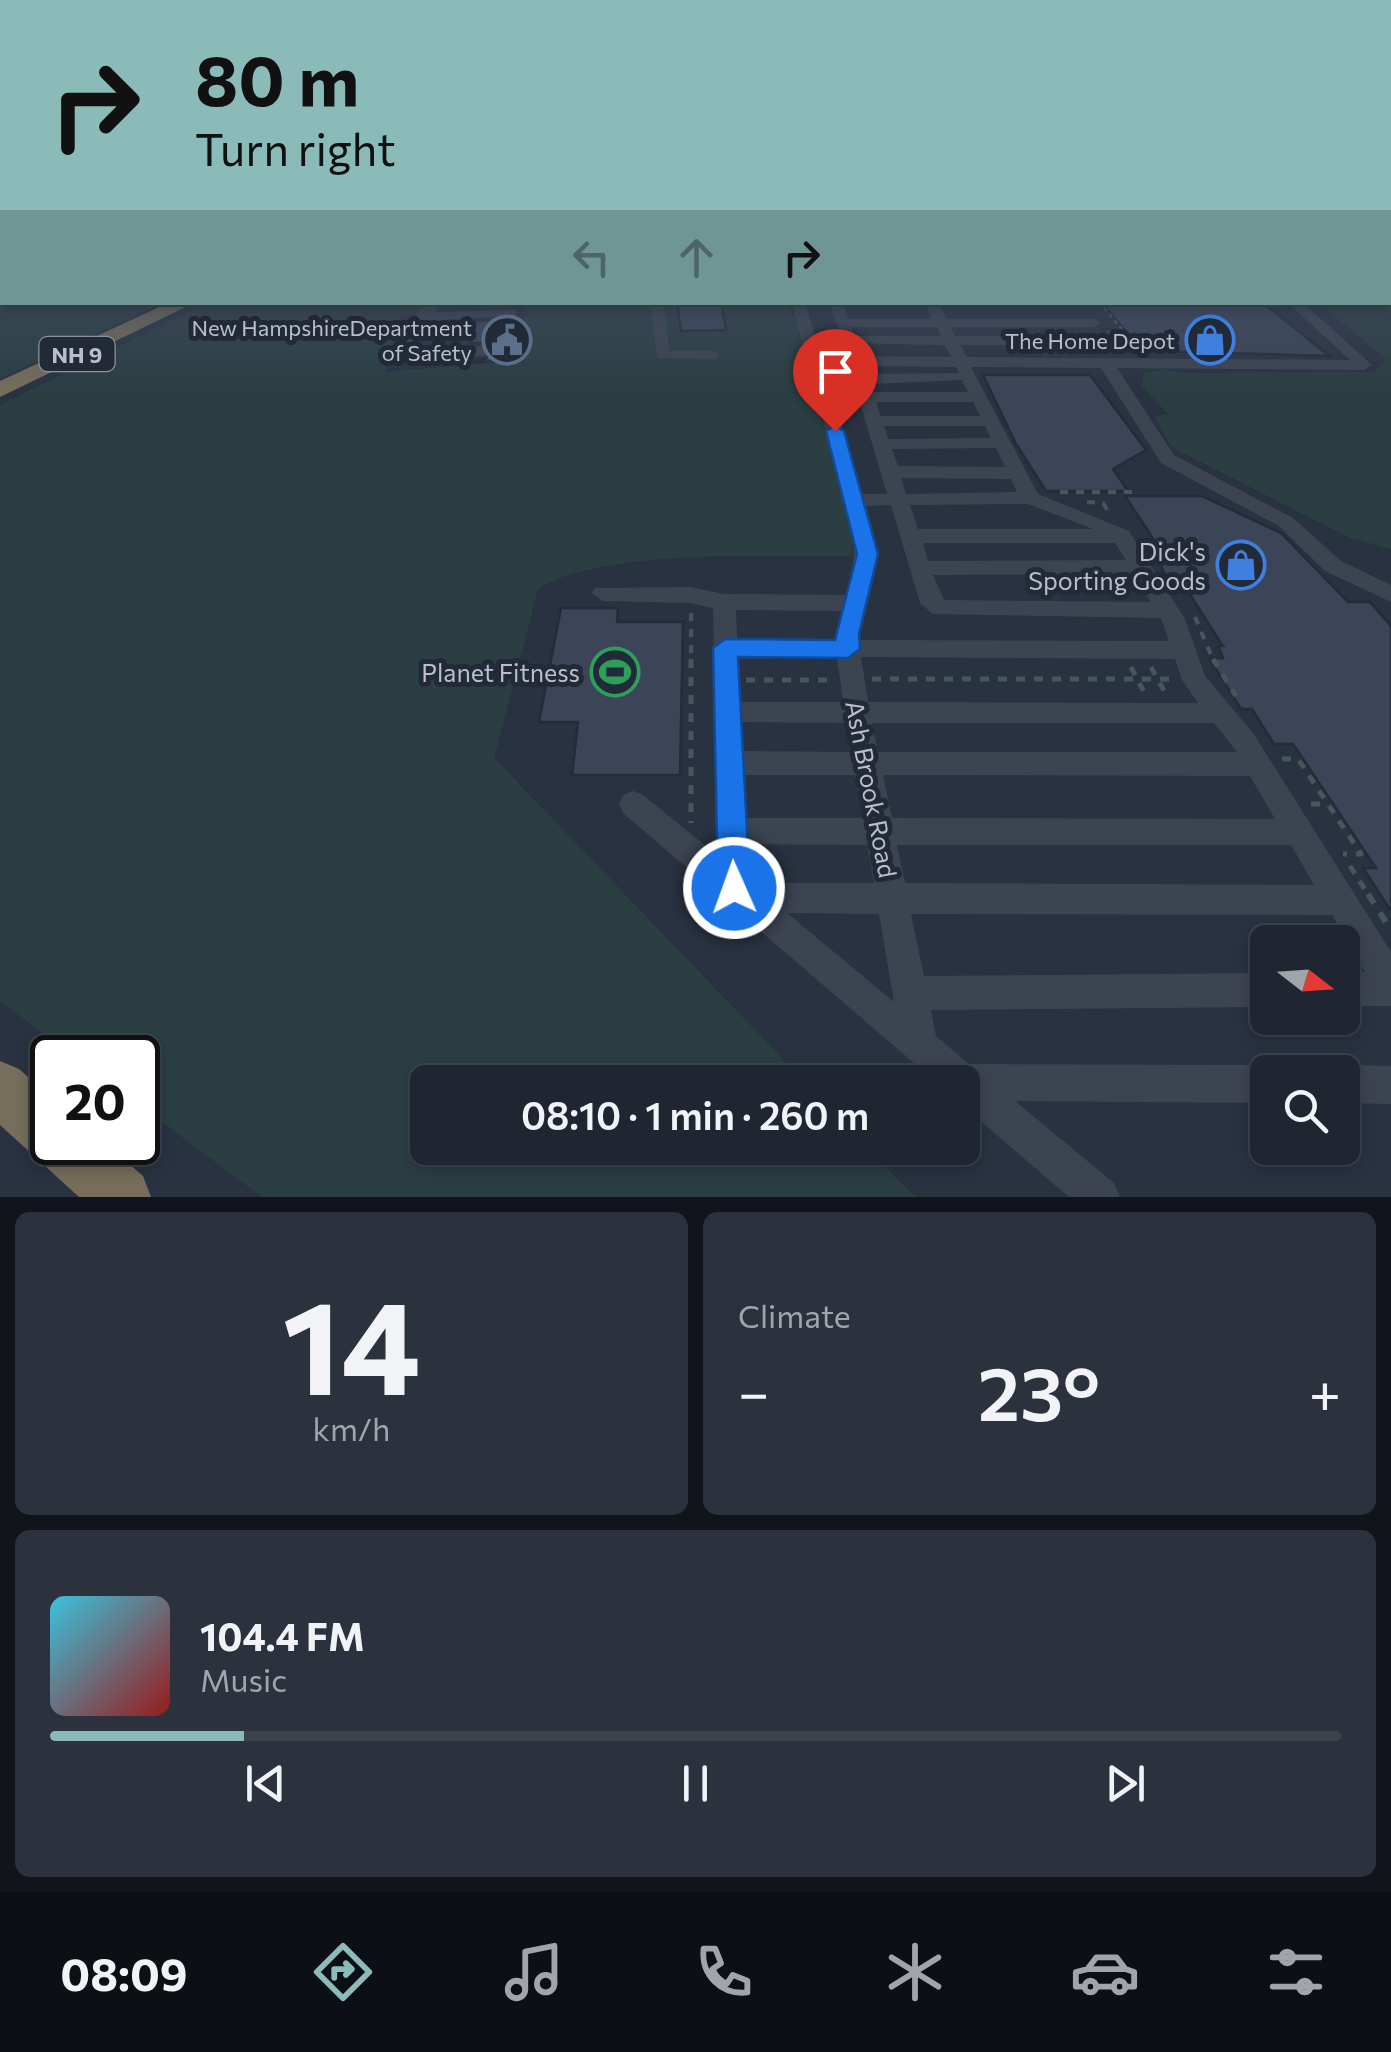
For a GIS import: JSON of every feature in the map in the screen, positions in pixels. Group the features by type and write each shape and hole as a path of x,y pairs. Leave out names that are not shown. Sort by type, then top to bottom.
{"highway":[{"name":"NH 9","path":"153,318 174,305"},
{"name":"NH 9","path":"0,390 181,305"},
{"path":"0,1088 30,1115"},
{"path":"87,1165 122,1197"}],"street":[{"path":"657,305 662,355 713,356"},
{"name":"Ash Brook Road","path":"799,305 867,554 848,649 920,1046"},
{"path":"1296,305 1364,365 1110,355 950,341 848,340 838,311 936,311 1094,323 1110,355 1166,458 1286,522 1333,566 1391,594"},
{"path":"483,351 406,354 411,328 439,310 511,313 510,325"},
{"path":"439,310 439,354"},
{"path":"936,311 1030,498"},
{"path":"1110,355 864,378 866,397 932,603 941,608 1166,610"},
{"path":"816,362 965,369"},
{"path":"866,397 979,397"},
{"path":"874,421 990,420"},
{"path":"880,444 1002,443"},
{"path":"889,472 1017,472"},
{"path":"854,500 1030,498 1109,526 1122,536 1166,610 1196,682 1220,713 1270,761 1305,818 1341,900 1391,986 1360,988"},
{"path":"910,536 1122,536"},
{"path":"920,568 1141,568"},
{"path":"603,593 690,595 724,602 855,603"},
{"path":"724,602 732,831 739,893"},
{"path":"725,648 1182,650"},
{"path":"728,712 1220,713"},
{"path":"729,763 1270,761"},
{"path":"634,804 943,1065"},
{"path":"732,831 880,832 1305,818"},
{"path":"739,893 892,899 1341,900"},
{"path":"910,993 1250,990"},
{"path":"980,1082 1250,1084"},
{"path":"1360,1084 1391,1084"},
{"path":"980,1096 1100,1197"}],"path":[{"path":"1102,305 1122,329"},
{"path":"1058,492 1140,492"},
{"path":"1086,492 1093,502"},
{"path":"690,595 691,853"},
{"path":"1132,670 1142,688"},
{"path":"1153,670 1163,690"},
{"path":"867,679 1178,680"},
{"path":"742,680 836,680"},
{"path":"1270,761 1298,759 1361,854 1343,854"},
{"path":"1305,818 1328,804"}],"green space":[{"path":"0,305 158,305 0,379"},
{"path":"204,305 431,305 421,314 400,316 385,372 518,360 526,310 523,305 787,305 796,322 853,537 852,556 644,561 566,576 538,589 494,758 789,1065 410,1065 410,1165 884,1165 915,1197 262,1197 160,1120 160,1035 46,1035 0,1001 0,405"},
{"path":"1321,305 1391,305 1391,549 1348,537 1171,447 1155,417 1168,414 1142,386 1144,373 1167,369 1182,373 1373,372 1387,360"}],"building":[{"path":"677,305 722,305 726,330 681,331"},
{"name":"The Home Depot","path":"1104,305 1266,305 1329,356 1121,350 1102,329 1124,329"},
{"name":"New HampshireDepartment of Safety","path":"493,320 492,329 516,329 513,360 468,363 485,359 495,350 485,343 471,343 472,338 459,339 462,322"},
{"path":"983,375 1090,375 1146,450 1113,469 1128,491 1046,491 1016,444"},
{"path":"1125,496 1202,496 1281,533 1348,602 1370,602 1391,626 1391,911 1363,868 1376,868 1293,744 1274,744 1252,709 1241,709 1209,658 1223,658 1218,646 1223,646 1178,576 1167,577 1151,552 1162,552"},
{"name":"Planet Fitness","path":"561,608 618,608 617,622 683,622 680,775 572,775 578,722 539,722"}],"place":[{"name":"New HampshireDepartment of Safety","path":"507,340"},
{"name":"The Home Depot","path":"1210,340"},
{"name":"Dick's Sporting Goods","path":"1241,565"},
{"name":"Planet Fitness","path":"615,672"}],"route":[{"path":"734,888 725,648 848,649 847,634 867,554 835,431"}]}
